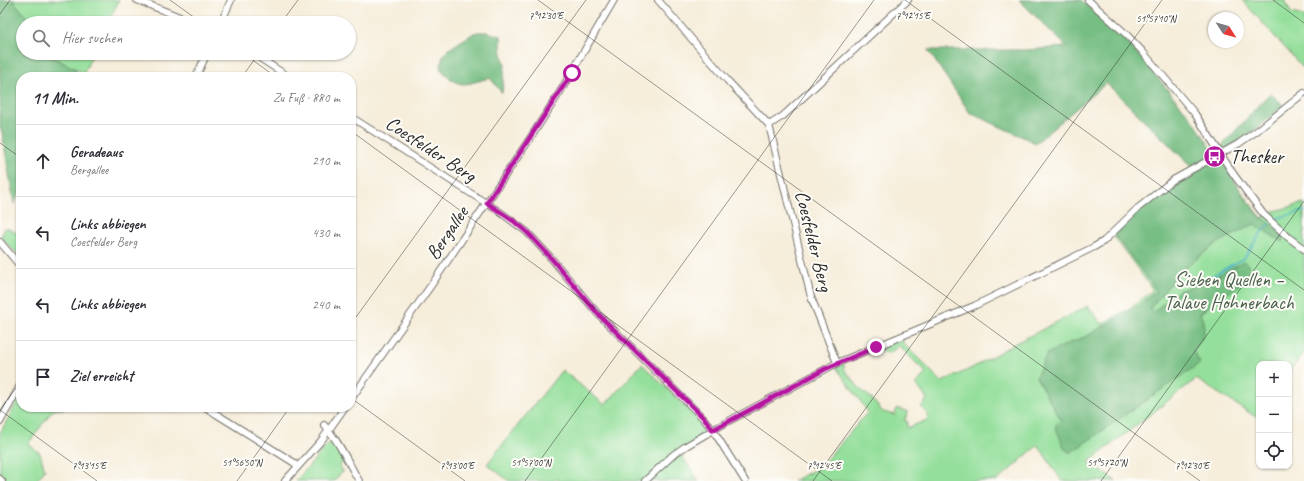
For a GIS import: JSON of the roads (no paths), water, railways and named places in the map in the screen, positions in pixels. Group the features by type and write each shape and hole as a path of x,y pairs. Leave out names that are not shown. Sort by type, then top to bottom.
{"street":[{"path":"137,0 177,16"},
{"path":"224,16 231,0"},
{"name":"Bergallee","path":"356,392 487,203 560,92 614,0"},
{"name":"Coesfelder Berg","path":"658,0 717,69 769,125 811,298 837,363"},
{"path":"769,125 783,116 908,0"},
{"path":"1088,0 1126,34 1142,51 1195,114 1220,154 1264,215 1304,249"},
{"path":"198,72 204,60"},
{"path":"263,60 281,72"},
{"path":"645,481 673,455 686,446 837,363 974,306 1094,247 1104,241 1138,208 1173,180 1220,154 1258,130 1304,93"},
{"name":"Coesfelder Berg","path":"356,120 515,222 534,240 598,314 704,418 745,481"},
{"path":"0,242 16,261"},
{"path":"0,422 16,393"},
{"path":"213,412 298,467"},
{"path":"285,481 329,430 342,412"},
{"path":"324,426 329,430 359,481"}],"waterway":[{"path":"1273,222 1278,218 1304,211"},
{"path":"1205,280 1244,258 1263,230 1270,224"}],"place":[{"name":"Thesker","path":"1214,156"}],"park label":[{"name":"Sieben Quellen – Talaue Hohnerbach","path":"1229,290"}]}
